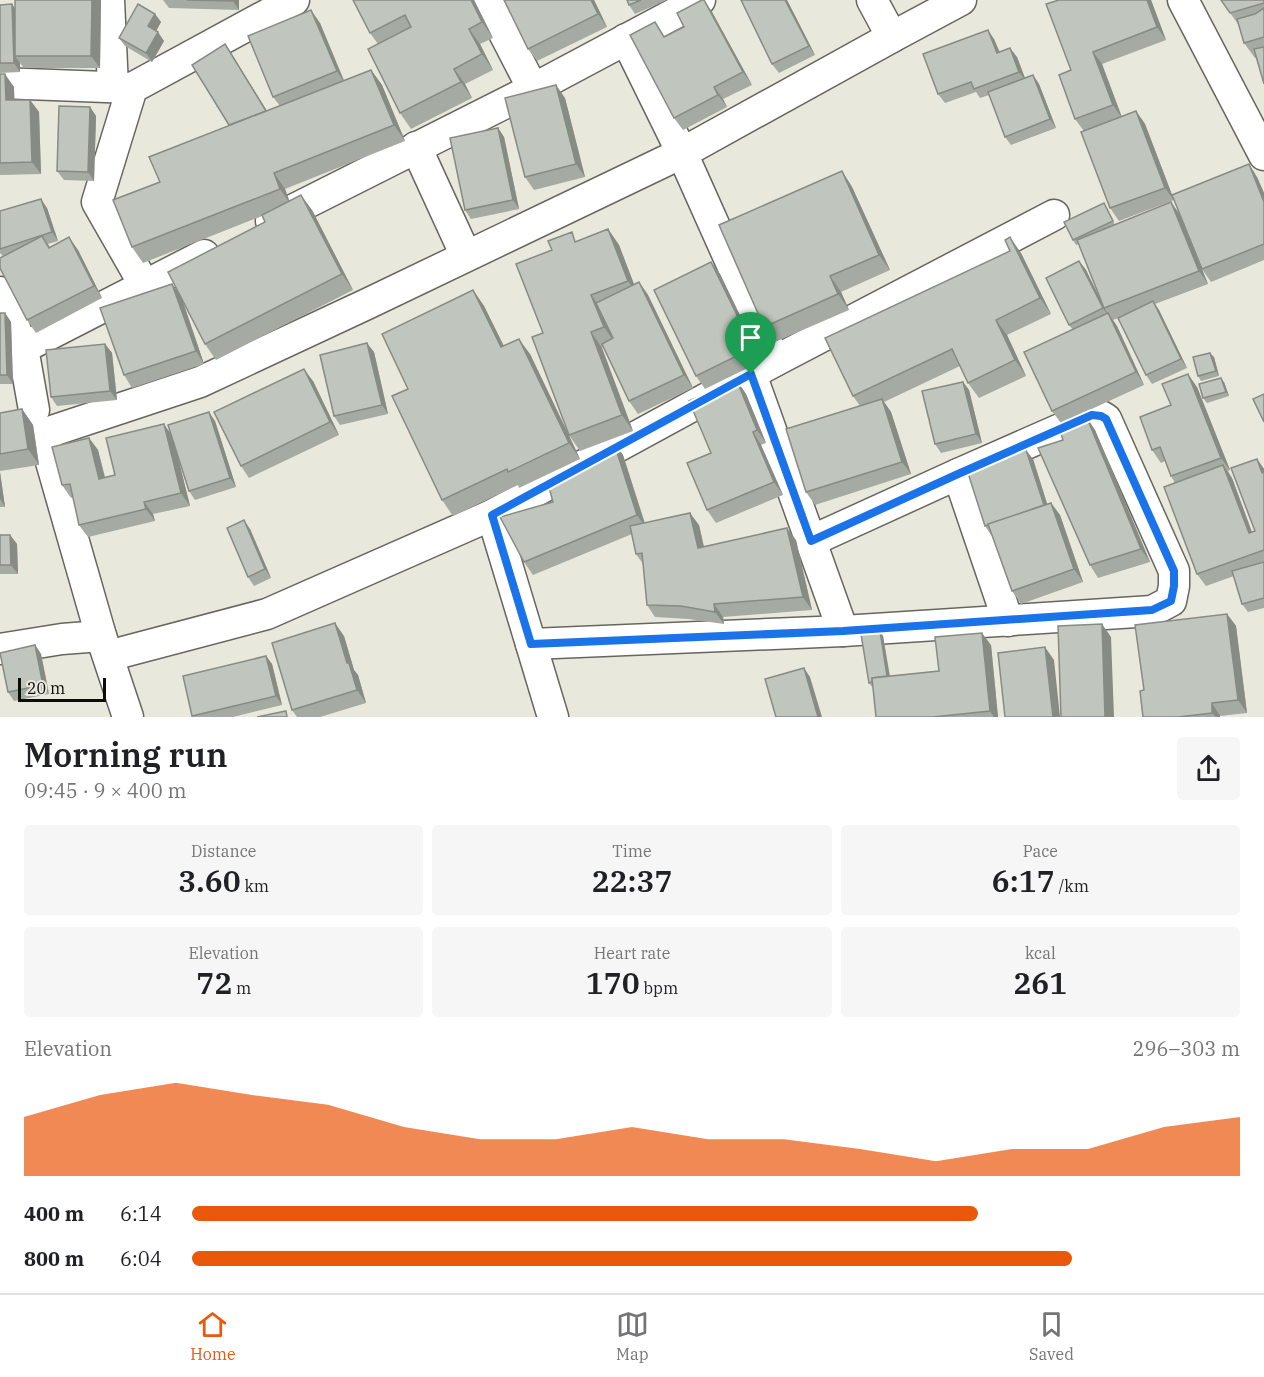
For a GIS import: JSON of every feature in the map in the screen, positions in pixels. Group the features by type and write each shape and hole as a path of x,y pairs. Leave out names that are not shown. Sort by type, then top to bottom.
{"street":[{"path":"109,0 122,87 97,202 145,286"},
{"path":"0,82 122,87 293,0"},
{"path":"487,0 533,89"},
{"path":"23,348 533,89 698,0"},
{"path":"872,0 892,37"},
{"path":"29,419 200,382 682,153 961,0"},
{"path":"1183,0 1264,155"},
{"path":"626,39 682,153 763,368 811,541 843,631"},
{"path":"416,147 466,256"},
{"path":"0,649 62,639 104,646 267,614 492,515 1054,214"},
{"path":"0,292 23,348 29,419 128,717"},
{"path":"531,644 843,631 1152,610 1171,601 1174,586 1174,571 1106,419 1101,416 1092,415 811,541"},
{"path":"958,474 1008,621"},
{"path":"492,515 553,717"}],"building":[{"path":"15,0 92,0 91,56 15,56"},
{"path":"187,0 233,0 233,1"},
{"path":"353,0 471,0 482,22 469,29 482,54 454,69 461,82 400,113 368,49 411,27 405,15 370,33"},
{"path":"504,0 591,0 598,14 528,49"},
{"path":"627,0 641,0 629,5"},
{"path":"702,0 743,72 714,87 718,95 674,118 630,35 655,22 664,37 684,27 677,13"},
{"path":"741,0 785,0 809,46 772,64"},
{"path":"1059,0 1147,0 1157,27 1093,52 1113,105 1075,119 1059,75 1071,70 1046,4"},
{"path":"1221,0 1264,0 1264,3 1230,13"},
{"path":"12,4 14,63 0,63 0,5"},
{"path":"138,4 155,14 148,26 158,32 146,53 119,38"},
{"path":"1264,8 1264,37 1244,43 1237,19 1255,14"},
{"path":"311,10 337,71 273,97 248,36"},
{"path":"988,30 997,53 1010,48 1019,72 974,89 971,82 938,94 923,54"},
{"path":"225,44 266,111 229,125 192,65"},
{"path":"1264,47 1264,84 1254,49"},
{"path":"371,70 394,125 274,173 280,189 132,247 113,200 160,182 149,157"},
{"path":"0,74 5,74 6,100 30,100 32,162 0,163"},
{"path":"1033,75 1050,119 1005,137 988,92"},
{"path":"556,85 576,164 525,177 505,98"},
{"path":"59,106 90,107 88,172 57,171"},
{"path":"1136,111 1165,188 1110,208 1081,132"},
{"path":"498,128 513,200 465,210 450,138"},
{"path":"1249,164 1264,202 1264,244 1202,269 1172,195"},
{"path":"842,171 879,255 830,276 838,294 764,327 719,225"},
{"path":"301,195 342,274 205,344 168,272 265,222 262,215"},
{"path":"41,199 52,232 0,249 0,211"},
{"path":"1171,202 1199,271 1104,308 1077,240"},
{"path":"1104,203 1113,221 1073,240 1064,222"},
{"path":"608,229 628,281 591,295 604,327 591,332 622,415 569,435 532,337 543,333 516,264 552,250 548,241 572,232 575,242"},
{"path":"42,236 49,248 69,237 94,286 27,320 0,268 0,258"},
{"path":"1010,237 1040,298 996,320 1015,360 968,383 952,349 853,396 825,338 1010,251 1005,240"},
{"path":"1079,261 1103,308 1069,325 1046,278"},
{"path":"711,262 753,348 696,376 654,290"},
{"path":"639,282 684,375 629,401 602,344 613,338 596,303"},
{"path":"172,284 196,351 124,375 100,308"},
{"path":"473,290 501,347 519,339 569,443 442,500 392,396 408,389 382,334"},
{"path":"1153,301 1181,359 1146,375 1118,318"},
{"path":"0,313 5,313 7,375 0,375"},
{"path":"1108,313 1136,372 1052,411 1024,352"},
{"path":"367,343 382,405 334,416 320,355"},
{"path":"105,344 110,391 51,397 46,350"},
{"path":"1210,353 1216,371 1198,376 1193,357"},
{"path":"304,369 330,422 241,466 214,412"},
{"path":"1188,374 1221,458 1171,476 1160,447 1152,450 1140,417 1171,405 1162,384"},
{"path":"1221,378 1226,392 1203,398 1199,384"},
{"path":"737,381 757,430 753,432 774,482 707,510 687,463 711,453 689,401"},
{"path":"963,382 976,434 935,444 922,391"},
{"path":"1264,394 1264,422 1253,399"},
{"path":"882,399 902,462 806,492 786,429"},
{"path":"22,409 28,449 0,454 0,413"},
{"path":"209,412 230,478 189,491 168,425"},
{"path":"1087,418 1141,549 1090,565 1038,448 1063,440 1059,427"},
{"path":"164,424 181,493 144,502 146,509 79,525 70,484 62,485 52,447 89,438 99,479 115,475 106,438"},
{"path":"614,443 637,515 524,562 500,517 553,502 547,480"},
{"path":"1026,450 1044,505 985,526 967,470"},
{"path":"1257,459 1262,473 1264,472 1264,550 1197,574 1164,487 1223,465 1249,533 1255,531 1231,468"},
{"path":"1051,503 1074,569 1012,591 988,524"},
{"path":"690,513 698,548 787,528 803,597 714,604 715,612 681,606 647,605 642,553 636,554 630,526"},
{"path":"244,520 265,569 248,577 227,528"},
{"path":"0,535 10,535 11,565 0,565"},
{"path":"1264,562 1264,598 1242,604 1232,571"},
{"path":"1227,614 1238,700 1212,703 1212,713 1178,717 1143,717 1140,691 1144,690 1135,625"},
{"path":"335,623 357,690 292,710 272,643"},
{"path":"1102,624 1105,717 1061,717 1058,626"},
{"path":"880,631 887,676 872,678 872,682 869,683 861,634"},
{"path":"982,633 990,711 933,717 876,717 872,678 939,671 935,637"},
{"path":"35,645 43,685 8,692 0,653"},
{"path":"1045,647 1053,717 1005,717 998,653"},
{"path":"266,656 276,696 192,716 183,676"},
{"path":"804,668 818,717 776,717 765,679"},
{"path":"286,711 287,717 257,717"}],"route":[{"path":"751,374 811,541 1092,415 1101,416 1106,419 1174,571 1171,601 1152,610 1008,621 843,631 531,644 492,515 751,374"}]}
